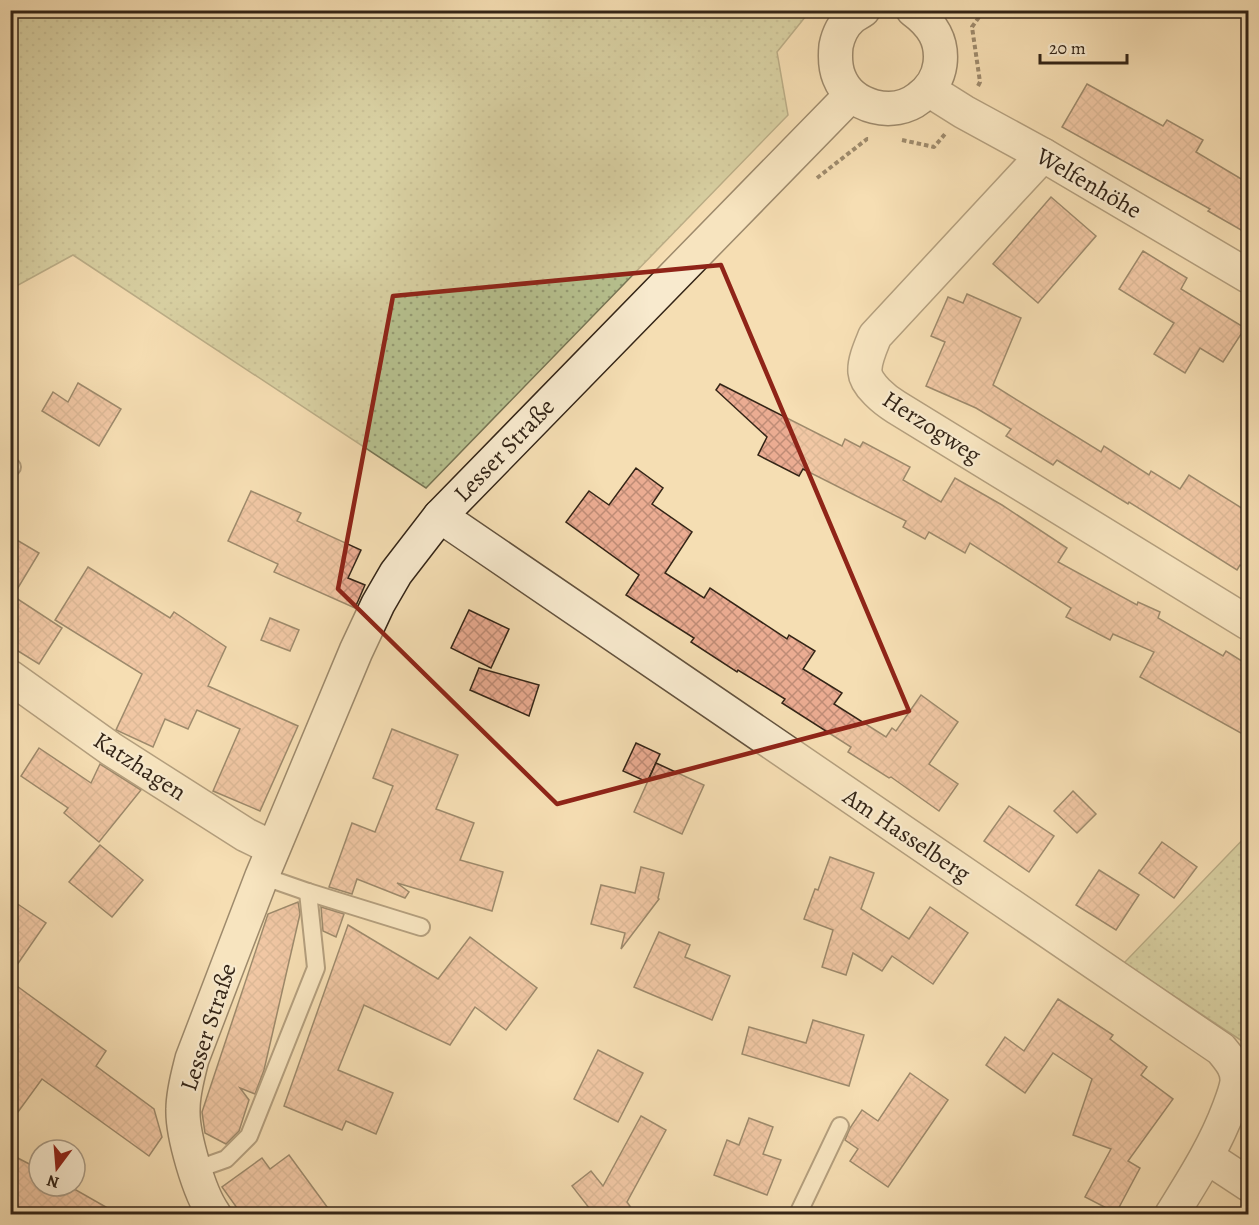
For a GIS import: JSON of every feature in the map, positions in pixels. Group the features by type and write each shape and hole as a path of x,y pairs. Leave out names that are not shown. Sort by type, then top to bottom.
{"street":[{"path":"862,10 850,19 838,37 834,57 839,78 851,95 870,106 891,109 912,104 929,90 938,73 941,54 937,35 924,13"},
{"name":"Welfenhöhe","path":"929,90 1248,276"},
{"name":"Lesser Straße","path":"214,1215 202,1191 184,1129 185,1086 192,1059 333,702 378,604 396,573 440,516 851,95"},
{"name":"Herzogweg","path":"1042,155 874,336 866,362 865,373 868,382 896,407 1248,623"},
{"name":"Am Hasselberg","path":"440,516 1221,1049 1243,1076 1207,1157 1172,1215"},
{"name":"Katzhagen","path":"10,677 111,749 246,835 268,862"},
{"path":"1207,1157 1248,1184"}],"lane":[{"path":"268,862 308,892 421,927"},
{"path":"195,1170 226,1159 249,1136 316,968 308,892"},
{"path":"798,1215 840,1126"}],"path":[{"path":"897,139 934,147 964,112 980,82 972,27 984,10"},
{"path":"813,181 867,139 877,139"}],"highlighted area":[{"path":"721,265 909,711 557,804 338,589 393,296"}],"green space":[{"path":"11,10 810,11 777,52 788,115 426,488 73,255 11,289"},
{"path":"1248,834 1248,1036 1242,1041 1124,963"}],"building":[{"path":"1087,84 1163,126 1167,120 1203,140 1196,152 1248,183 1248,234 1208,211 1210,209 1062,127"},
{"path":"1051,197 1096,236 1038,303 993,264"},
{"path":"1143,251 1187,278 1181,289 1245,328 1223,362 1200,348 1185,373 1154,354 1174,323 1119,289"},
{"path":"967,294 1021,318 993,385 1101,452 1104,446 1149,475 1151,471 1180,489 1189,475 1248,512 1248,571 1240,565 1237,570 1057,460 1053,465 1006,436 1011,429 976,408 926,386 945,342 931,336 948,297 963,303"},
{"path":"78,383 121,409 99,446 42,411 53,392 68,402"},
{"path":"720,384 842,446 845,439 860,447 863,442 910,467 903,480 941,502 955,478 1002,505 1067,548 1058,562 1137,605 1138,602 1160,612 1158,618 1223,656 1226,651 1248,665 1248,737 1140,677 1154,652 1113,634 1110,640 1066,617 1071,608 970,543 965,553 929,532 925,539 903,527 906,521 803,469 799,476 758,455 767,437 716,390"},
{"path":"636,468 663,488 652,504 692,532 665,573 704,598 710,588 787,639 789,635 815,651 803,669 842,693 834,704 886,737 892,728 896,731 921,695 958,722 929,764 958,784 939,811 891,777 889,778 848,752 851,747 782,703 785,699 738,670 737,672 691,642 694,638 626,595 639,575 566,522 589,491 609,505"},
{"path":"251,491 301,513 297,521 361,550 348,578 365,585 355,608 274,572 278,564 228,541"},
{"path":"10,536 39,553 13,596 62,628 39,664 10,646"},
{"path":"88,567 170,618 174,612 226,647 208,686 298,726 260,811 213,791 240,729 197,710 188,729 165,719 153,747 116,730 142,674 55,620"},
{"path":"469,610 509,629 491,668 451,648"},
{"path":"270,618 299,630 290,651 261,640"},
{"path":"479,668 539,685 529,716 470,690"},
{"path":"392,729 458,755 436,809 474,823 460,860 503,872 492,911 397,883 409,892 405,898 357,879 352,894 329,887 352,823 375,832 393,786 373,778"},
{"path":"636,743 660,754 647,782 623,771"},
{"path":"39,748 91,783 100,764 141,790 99,842 64,813 68,808 21,776"},
{"path":"656,763 704,785 682,834 634,812"},
{"path":"1073,791 1096,814 1077,833 1054,811"},
{"path":"1009,806 1054,836 1029,872 984,841"},
{"path":"1162,842 1197,867 1174,898 1139,873"},
{"path":"100,845 143,880 112,917 69,882"},
{"path":"830,857 874,873 861,909 909,939 930,907 968,933 933,984 892,956 882,971 853,953 846,975 822,967 833,930 804,919"},
{"path":"641,867 664,873 659,899 621,949 625,933 591,924 601,885 635,893"},
{"path":"1099,870 1139,895 1116,930 1076,905"},
{"path":"10,899 46,923 10,975"},
{"path":"298,902 300,914 264,1070 255,1094 240,1088 249,1100 239,1131 226,1144 205,1133 202,1112 268,914"},
{"path":"321,907 344,914 336,937 323,931"},
{"path":"348,925 438,979 470,937 537,988 506,1030 475,1007 450,1045 364,1005 338,1070 393,1093 376,1134 346,1121 342,1130 284,1106"},
{"path":"659,932 690,945 685,957 730,976 712,1020 634,987"},
{"path":"10,981 106,1051 96,1066 154,1109 162,1137 149,1156 42,1079 10,1123"},
{"path":"1058,999 1113,1035 1110,1039 1147,1067 1141,1075 1173,1099 1128,1161 1140,1168 1116,1213 1085,1197 1111,1149 1073,1135 1092,1079 1053,1053 1025,1093 986,1065 1005,1037 1024,1051"},
{"path":"813,1020 864,1035 849,1086 742,1054 749,1027 806,1043"},
{"path":"598,1050 643,1073 618,1122 574,1099"},
{"path":"910,1073 948,1100 888,1187 850,1161 858,1149 845,1140 862,1110 878,1121"},
{"path":"641,1116 666,1130 627,1202 636,1215 587,1215 590,1209 572,1186 591,1171 603,1186"},
{"path":"749,1118 773,1127 763,1154 781,1160 767,1195 714,1175 727,1140 739,1145"},
{"path":"10,1154 27,1163 27,1198 87,1196 120,1215 10,1215"},
{"path":"289,1155 333,1215 242,1215 222,1187 262,1158 270,1169"}]}
